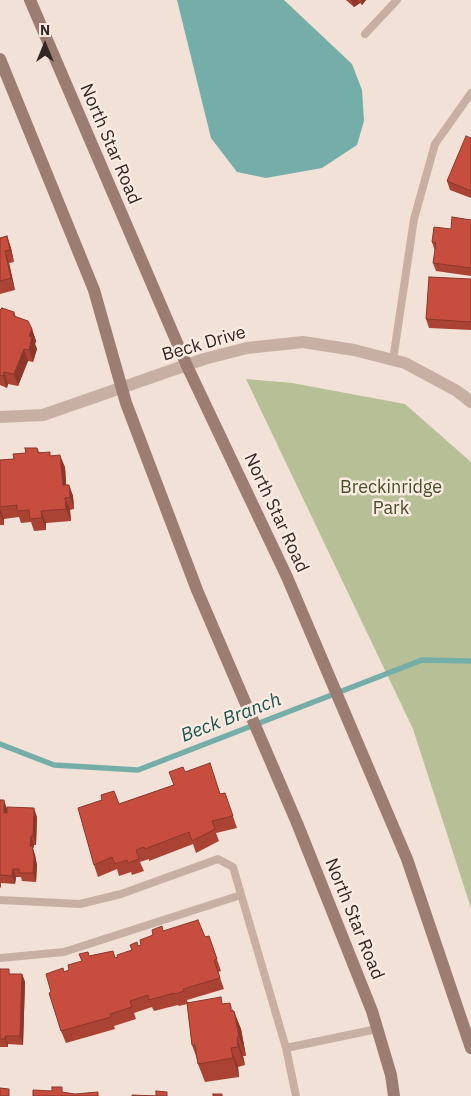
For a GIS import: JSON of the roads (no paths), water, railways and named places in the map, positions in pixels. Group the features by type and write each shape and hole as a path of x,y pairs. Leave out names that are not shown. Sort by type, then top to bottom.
{"main road":[{"name":"North Star Road","path":"30,0 187,366 287,577 407,859 471,1048"},
{"name":"North Star Road","path":"0,58 94,290 122,388 197,590 361,984 391,1075 394,1096"}],"street":[{"name":"Beck Drive","path":"0,417 43,414 204,359 247,348 303,342 354,350 405,363 457,391 471,402"}],"lane":[{"path":"365,34 397,0"},
{"path":"393,360 414,218 435,144 471,93"},
{"path":"0,900 80,904 121,894 218,859 233,867 286,1048 296,1096"},
{"path":"0,958 64,952 241,895"},
{"path":"286,1048 377,1029"}],"water":[{"path":"177,0 284,0 352,64 362,90 364,121 357,145 322,168 266,178 237,172 211,138"}],"waterway":[{"name":"Beck Branch","path":"0,744 54,765 138,770 422,660 471,661"}],"park label":[{"name":"Breckinridge Park","path":"391,498"}]}
